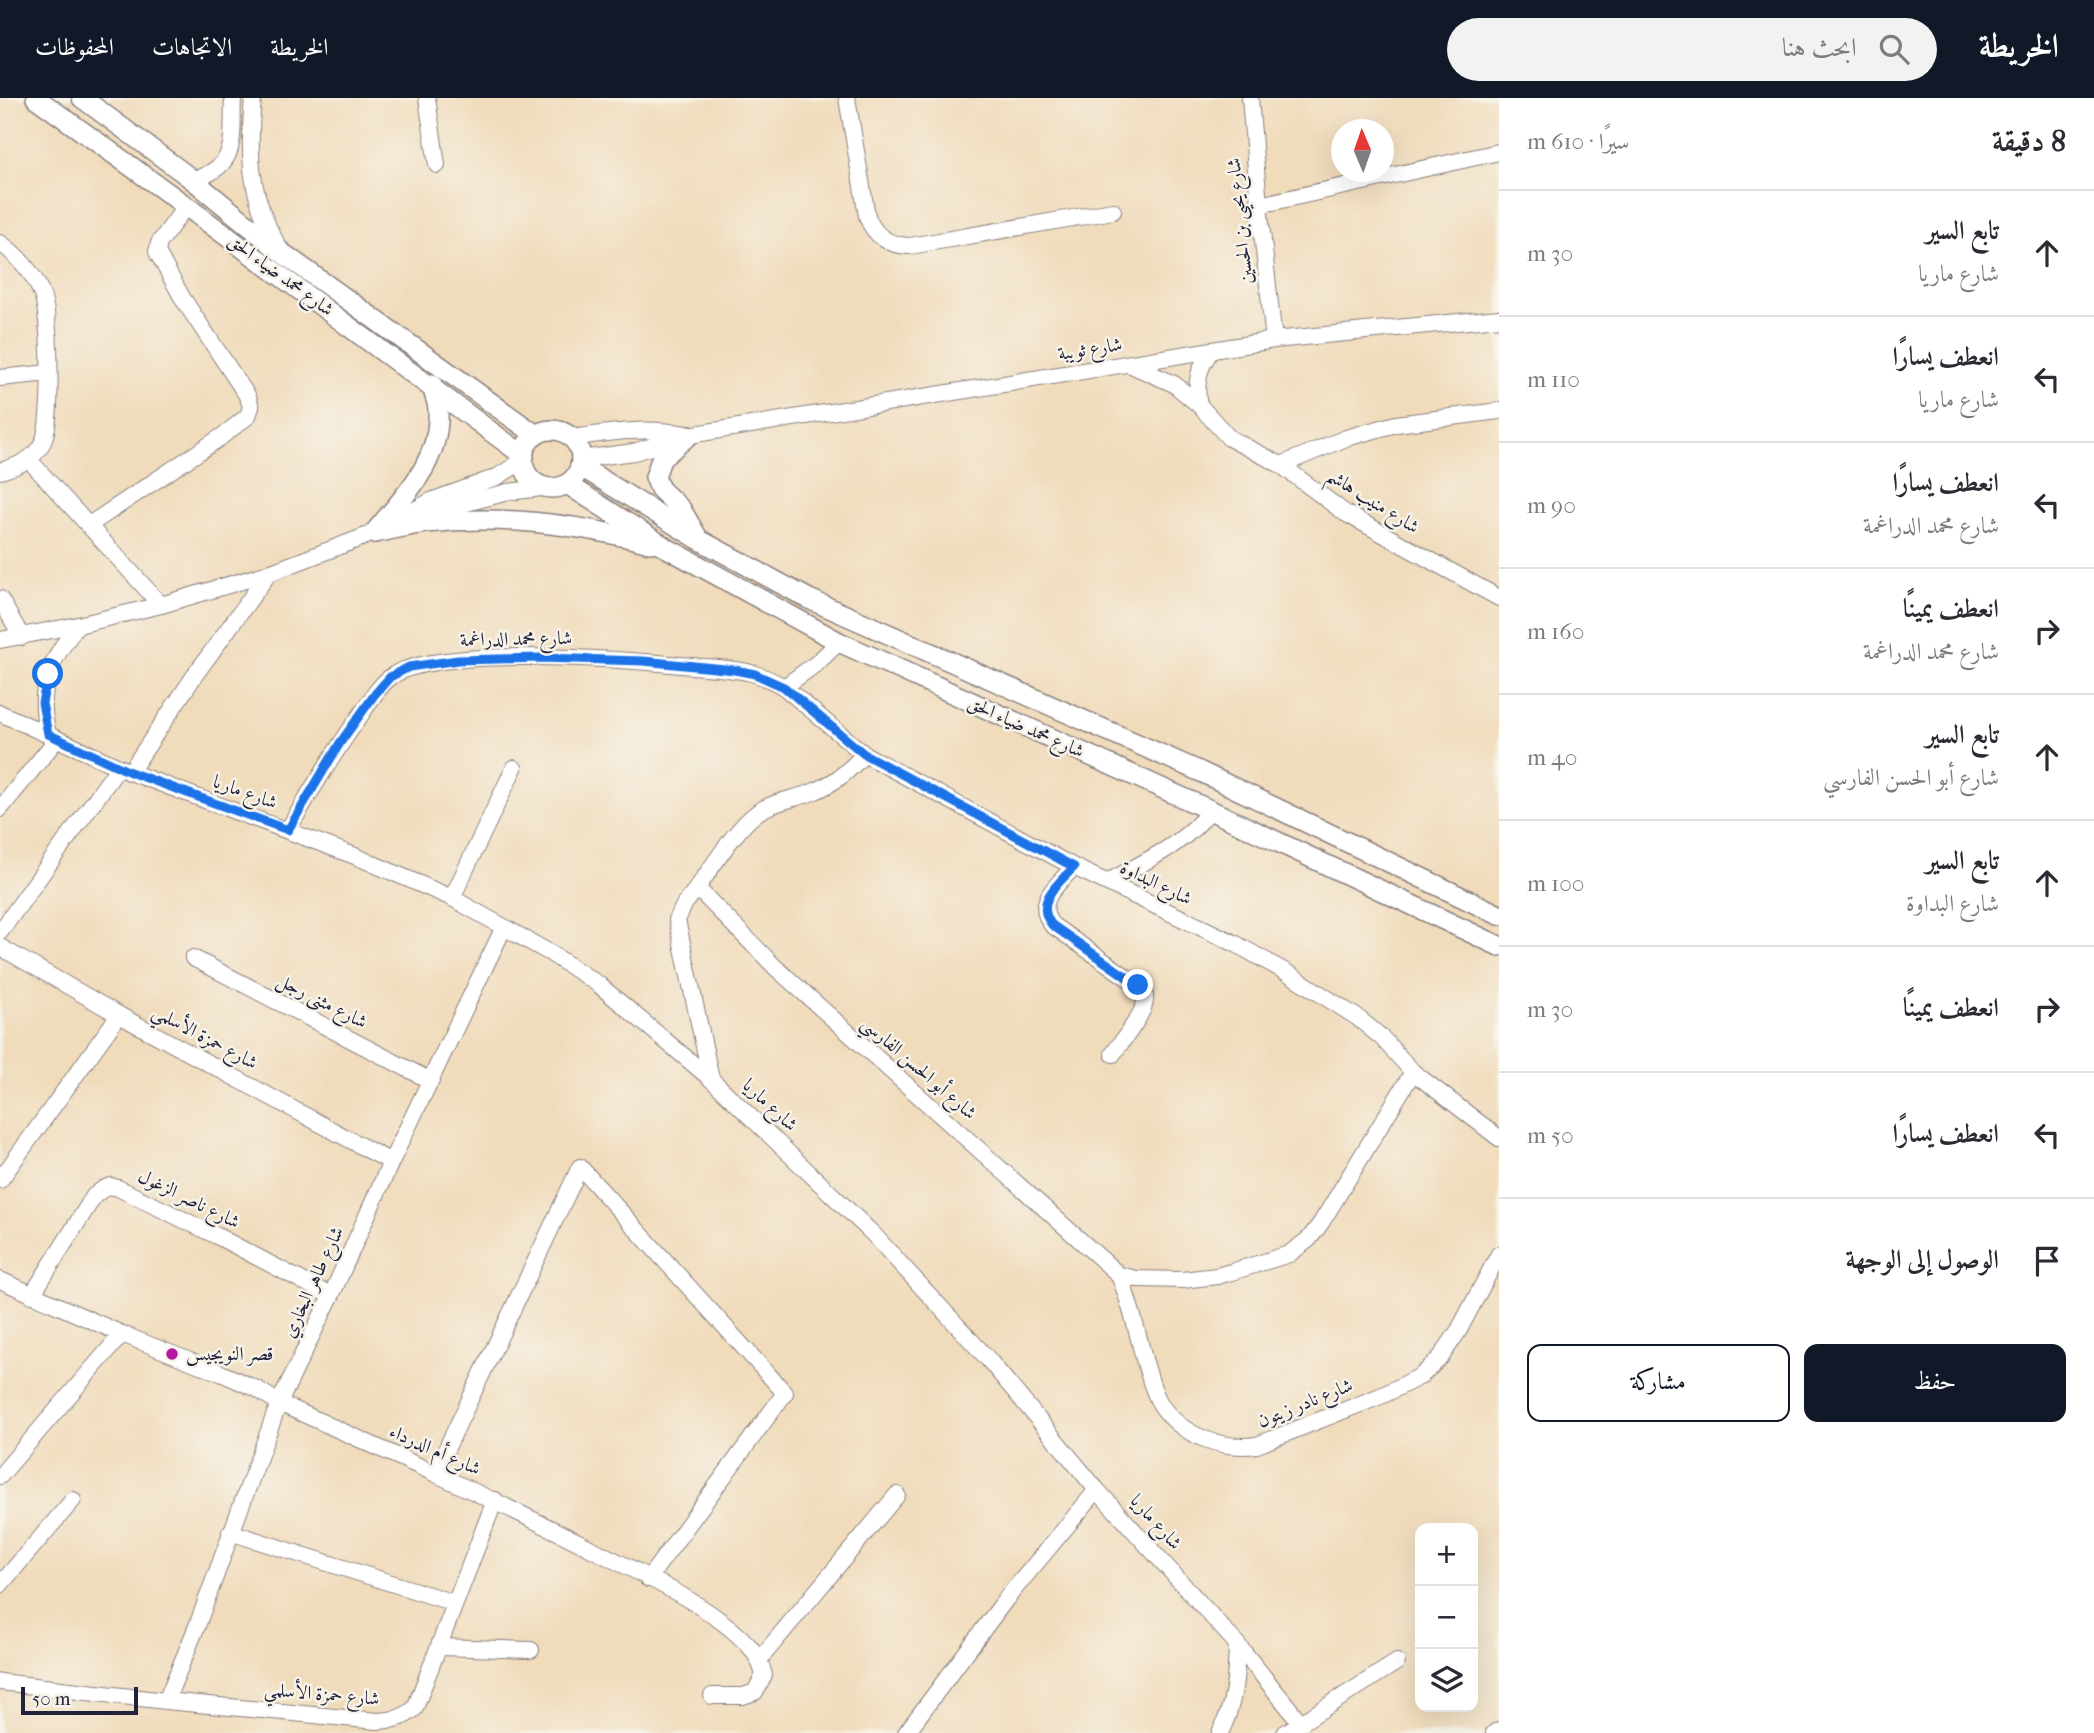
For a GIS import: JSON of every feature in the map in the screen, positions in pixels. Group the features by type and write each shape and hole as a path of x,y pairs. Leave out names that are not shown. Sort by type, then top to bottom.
{"main road":[{"name":"شارع محمد ضياء الحق","path":"82,98 193,180 281,251 536,435"},
{"name":"شارع محمد ضياء الحق","path":"42,99 431,386 524,458"},
{"path":"374,533 415,484 431,455 437,431 438,407 431,386 442,368"},
{"path":"550,430 572,438 580,451 581,463 573,479 559,485 535,481 526,470 524,458 526,448 536,435 550,430"},
{"path":"689,435 661,459 657,464 655,477 660,489 681,509 698,539"},
{"name":"شارع محمد ضياء الحق","path":"581,463 698,539 809,598 1201,772 1499,915"},
{"name":"شارع محمد ضياء الحق","path":"559,485 665,547 839,642 1210,810 1499,946"},
{"path":"374,533 426,523 523,522 594,531 665,547"}],"street":[{"path":"193,180 217,170 226,160 231,146 233,98"},
{"path":"253,98 249,137 254,189 260,210 281,251"},
{"path":"427,98 437,165"},
{"path":"846,98 867,216 874,230 893,244 910,246 1113,211"},
{"name":"شارع يحيى بن الحسين","path":"1250,98 1274,340"},
{"path":"1259,205 1499,152"},
{"path":"89,525 221,437 248,416 251,407 248,397 183,299 157,252 159,243 186,206"},
{"path":"0,243 12,251 32,276 45,301 49,410 44,440 29,460 0,471"},
{"name":"شارع ثويبة","path":"581,463 634,452 689,435 1274,340 1499,318"},
{"path":"1199,405 1199,370 1211,351"},
{"name":"شارع منيب هاشم","path":"1129,364 1174,384 1199,405 1229,438 1281,465 1345,513 1499,598"},
{"path":"0,378 48,373"},
{"path":"1281,465 1346,438 1396,425 1499,411"},
{"name":"شارع ثويبة","path":"572,438 629,429 651,429 689,435"},
{"path":"0,640 161,605 269,573 374,533 430,501 497,477 524,458"},
{"path":"29,460 161,605"},
{"path":"407,516 425,515 508,492 559,485"},
{"path":"0,932 269,573"},
{"path":"0,599 22,636"},
{"path":"0,809 53,737 42,703 48,674 61,648 78,625"},
{"path":"711,1079 677,920 685,903 735,837 758,813 776,803 832,783 844,776 864,754 784,687 817,663 839,642"},
{"name":"شارع محمد الدراغمة","path":"288,830 340,743 375,694 390,677 409,667 458,660 541,658 643,661 735,670 755,674 784,687"},
{"name":"شارع ماريا","path":"0,713 124,770 288,830 452,898 550,953 598,984 711,1079 873,1234 988,1359 1097,1490 1237,1644 1301,1723"},
{"name":"شارع البداوة","path":"864,754 1074,867 1236,944 1335,1002 1381,1037 1413,1072"},
{"path":"452,898 514,768"},
{"path":"1108,882 1183,837 1210,810"},
{"path":"1074,867 1045,900 1046,918 1052,925 1138,985 1146,1000 1113,1054"},
{"name":"شارع أبو الحسن الفارسي","path":"697,888 794,984 1119,1275"},
{"name":"شارع طاهر البخاري","path":"166,1701 197,1626 279,1403 504,927"},
{"name":"شارع حمزة الأسلمي","path":"0,947 119,1015 391,1162"},
{"name":"شارع مثنى رجل","path":"193,958 431,1081"},
{"path":"0,1180 119,1015"},
{"path":"1119,1275 1158,1280 1217,1276 1289,1254 1309,1238 1321,1223 1413,1072 1499,1138"},
{"path":"435,1473 579,1167 785,1392 648,1579"},
{"name":"شارع ناصر الزغول","path":"32,1295 94,1196 110,1186 217,1236 331,1296"},
{"name":"شارع نادر زيتون","path":"1119,1275 1129,1301 1152,1387 1161,1405 1192,1434 1211,1442 1245,1447 1257,1445 1383,1395 1421,1376 1441,1357 1459,1329 1499,1254"},
{"name":"شارع أم الدرداء","path":"0,1280 257,1389 279,1403 495,1500 688,1601 725,1625 760,1660"},
{"path":"0,1476 122,1334"},
{"path":"906,1733 1006,1599 1097,1490"},
{"path":"712,1696 743,1696 755,1692 764,1675 760,1660 897,1495"},
{"path":"0,1585 73,1500"},
{"name":"شارع حمزة الأسلمي","path":"0,1682 377,1721 407,1716 415,1708 495,1500"},
{"path":"230,1532 454,1603"},
{"path":"1220,1733 1229,1715 1235,1689 1237,1644"},
{"path":"439,1647 531,1650"},
{"path":"1285,1733 1397,1662"},
{"path":"1494,1733 1499,1730"}],"place":[{"name":"قصر النويجيس","path":"172,1354"}],"route":[{"path":"48,674 42,703 48,734 130,772 288,830 340,743 375,694 390,677 409,667 458,660 541,658 643,661 755,674 784,687 864,754 1074,867 1045,900 1046,918 1052,925 1138,985"}]}
